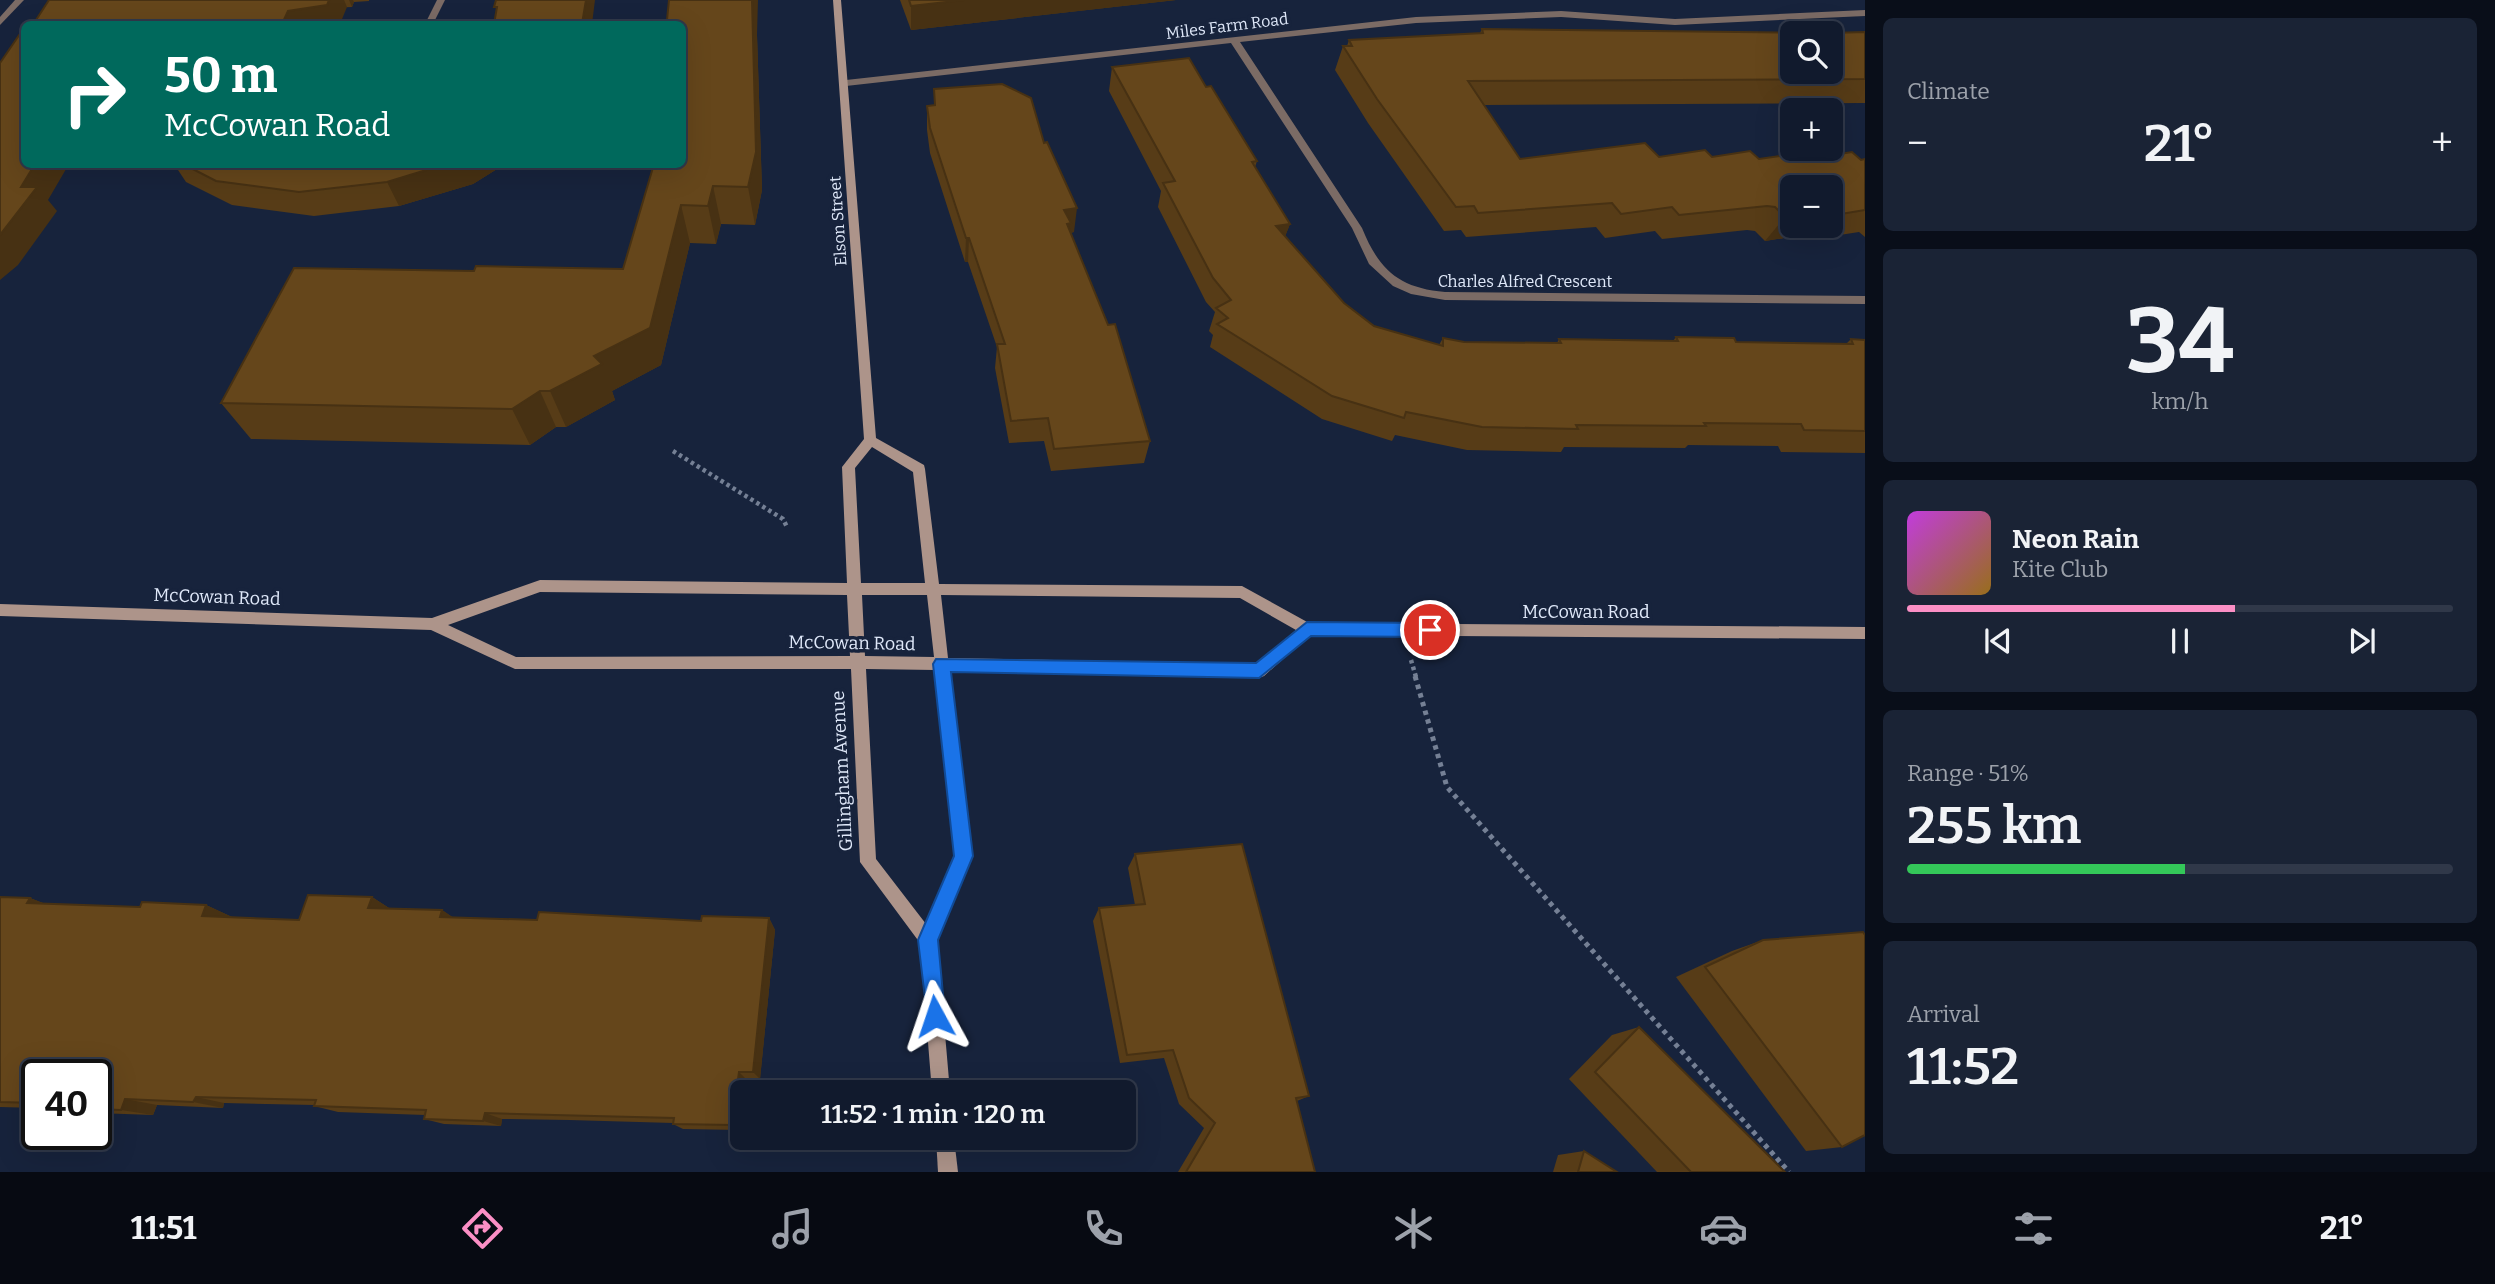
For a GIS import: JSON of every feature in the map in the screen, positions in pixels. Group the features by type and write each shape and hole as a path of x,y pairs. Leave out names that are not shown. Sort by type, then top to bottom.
{"main road":[{"name":"Elson Street","path":"837,0 846,83 870,440"},
{"path":"853,589 848,467 870,440 919,469 964,856 928,940 940,1080"},
{"name":"McCowan Road","path":"0,610 432,624 541,586 1242,593 1307,629 1865,633"},
{"name":"Gillingham Avenue","path":"853,589 868,862 928,940"},
{"name":"McCowan Road","path":"432,624 515,663 858,662 1259,671 1307,629"},
{"path":"946,1150 948,1172"}],"street":[{"path":"0,22 20,0"},
{"path":"430,21 441,0"},
{"name":"Miles Farm Road","path":"846,83 1235,42 1326,28 1458,18 1560,13 1675,22 1865,13"},
{"name":"Charles Alfred Crescent","path":"1235,42 1357,228 1368,255 1385,276 1410,290 1434,298 1464,295 1865,300"}],"path":[{"path":"673,451 783,519 786,527"},
{"path":"1403,630 1447,787 1789,1172"}],"building":[{"path":"49,0 329,0 327,5 288,11 283,21 29,21 36,20"},
{"path":"496,0 586,0 582,21 495,21 497,7 494,7"},
{"path":"669,0 752,0 756,152 748,187 713,186 708,206 681,205 650,328 594,356 602,364 550,391 540,391 512,409 221,403 294,268 474,271 476,266 623,269 653,168 686,168 686,21 667,20"},
{"path":"909,0 964,0 911,6"},
{"path":"1482,29 1780,33 1780,79 1468,81 1520,159 1645,143 1659,157 1705,150 1712,157 1750,151 1759,159 1780,156 1780,161 1843,161 1843,153 1852,152 1861,160 1865,159 1865,210 1843,214 1843,175 1780,175 1780,212 1775,207 1767,206 1679,215 1672,207 1621,214 1612,203 1478,213 1474,206 1456,207 1377,99 1343,46 1352,46 1349,40 1483,33"},
{"path":"21,32 21,168 33,168 21,187 37,187 0,235 0,63"},
{"path":"1865,32 1865,79 1843,79 1843,33"},
{"path":"1189,58 1206,87 1211,86 1257,161 1252,162 1290,224 1276,226 1344,303 1374,326 1443,346 1443,338 1464,342 1561,343 1559,339 1678,341 1676,337 1734,338 1736,342 1853,344 1851,339 1865,340 1865,431 1804,430 1801,424 1576,425 1578,429 1482,427 1406,412 1404,418 1332,396 1217,324 1228,318 1216,308 1231,300 1213,278 1163,183 1175,181 1112,67"},
{"path":"1002,84 1031,98 1044,143 1047,142 1077,208 1064,210 1071,223 1067,224 1108,325 1115,324 1150,441 1054,449 1048,418 1011,421 997,344 1005,344 969,238 966,238 930,128 927,106 935,105 934,89"},
{"path":"191,168 433,168 387,182 299,192 216,181"},
{"path":"1242,844 1309,1096 1296,1098 1315,1172 1186,1172 1215,1123 1189,1098 1173,1050 1127,1055 1099,908 1145,904 1135,854"},
{"path":"308,895 372,897 368,908 442,910 440,917 537,920 539,912 701,921 702,916 769,918 753,1072 739,1072 738,1080 730,1080 730,1125 673,1124 674,1118 485,1113 483,1121 424,1119 426,1110 314,1106 316,1100 196,1097 193,1102 125,1099 121,1110 112,1110 112,1059 21,1059 21,1103 0,1102 0,897 30,898 27,903 140,907 142,902 206,905 202,916 299,920"},
{"path":"1863,932 1865,1135 1842,1147 1705,967 1763,940"},
{"path":"1639,1027 1785,1172 1691,1172 1595,1072"},
{"path":"1584,1151 1617,1172 1578,1172"}],"route":[{"path":"935,1016 928,940 964,856 942,664 1259,671 1307,629 1430,630"}]}
